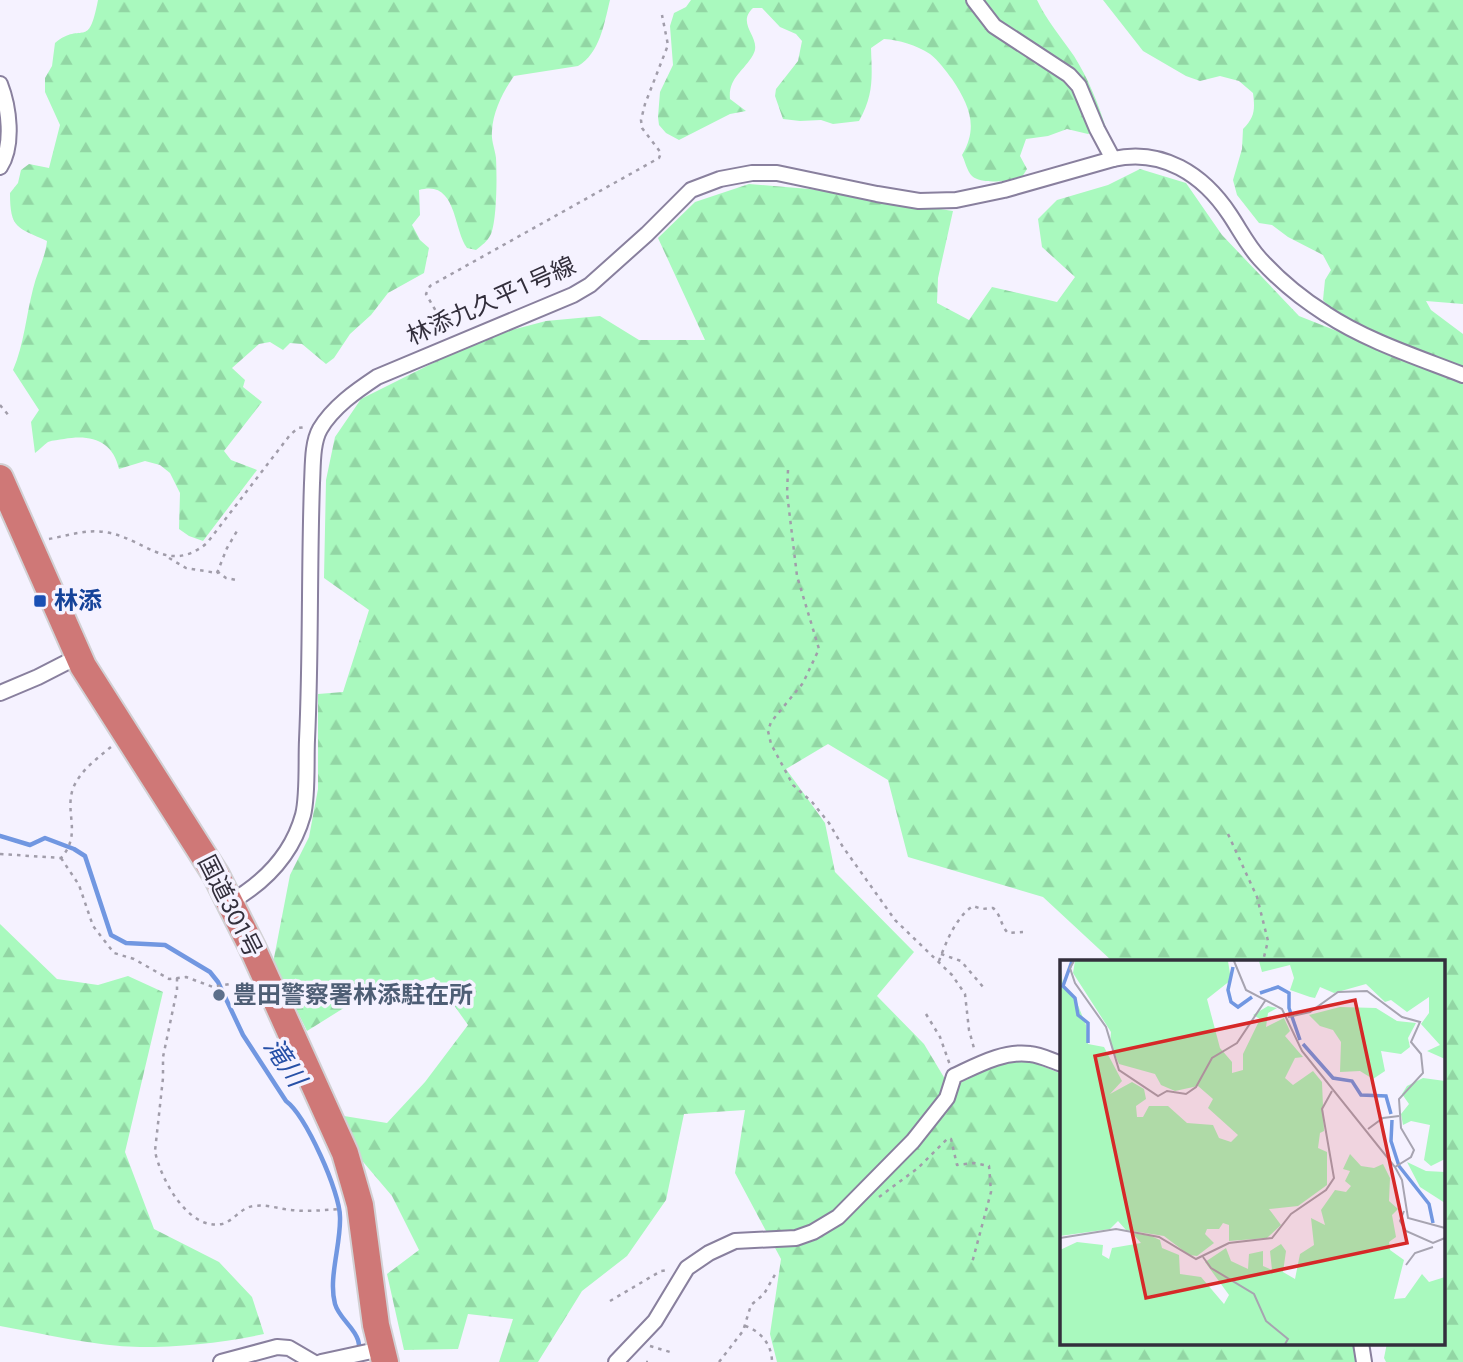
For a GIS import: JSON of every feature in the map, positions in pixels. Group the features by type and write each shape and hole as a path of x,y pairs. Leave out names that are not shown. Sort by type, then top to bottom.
{"highway":[{"name":"国道301号","path":"0,478 83,666 216,875 345,1153 360,1205 366,1264 383,1355"}],"street":[{"path":"974,0 995,26 1069,75 1079,86 1113,159"},
{"path":"0,84 8,108 9,124 4,162 0,167"},
{"name":"林添九久平１号線","path":"319,430 353,393 401,366 573,295 590,285 691,190 720,179 752,173 777,173 919,201 956,200 1004,190 1130,155 1149,156 1186,171 1203,184 1229,213 1260,259 1286,285 1327,314 1367,336 1463,375"},
{"path":"229,903 251,891 274,870 290,847 304,814 310,692 311,495 314,451 319,430"},
{"path":"0,693 79,656"},
{"path":"616,1362 655,1321 687,1268 709,1253 735,1241 796,1238 813,1232 838,1217 859,1199 914,1141 947,1098 954,1076 978,1065 1017,1053 1060,1063"},
{"path":"1361,1344 1364,1362"},
{"path":"221,1362 277,1347 289,1348 313,1362"},
{"path":"321,1362 383,1355"}],"path":[{"path":"451,345 449,334 426,294 430,286 659,158 661,153 642,128 641,120 668,46 662,15"},
{"path":"0,405 10,417"},
{"path":"29,544 101,531 125,537 169,556 188,555 207,543 290,435 298,428 319,430"},
{"path":"788,470 787,493 797,576 819,649 803,683 771,722 768,731 771,744 793,786 812,802 829,823 895,920 952,975 965,994 969,1030 978,1065"},
{"path":"217,572 237,531"},
{"path":"169,556 170,560 187,568 208,573 217,572 236,580"},
{"path":"61,858 72,841 71,798 75,785 86,769 126,734"},
{"path":"1228,834 1257,897 1268,941 1263,960"},
{"path":"0,854 61,858"},
{"path":"61,858 79,885 93,926 114,953 134,959 169,979 186,977 213,987 240,983 262,970"},
{"path":"938,962 964,914 973,906 993,908 1002,918 1003,929 1008,933 1023,932"},
{"path":"941,954 961,961 984,988"},
{"path":"177,978 163,1057 155,1151 157,1162 172,1194 200,1220 210,1224 227,1222 250,1206 272,1206 299,1211 342,1209 360,1205"},
{"path":"926,1014 940,1037 954,1076"},
{"path":"859,1199 874,1199 885,1195 918,1168 947,1138 951,1139 957,1165 974,1163 989,1166 991,1192 972,1262"},
{"path":"610,1301 662,1271 687,1268"},
{"path":"719,1362 743,1331 751,1305 764,1294 777,1271"},
{"path":"744,1326 751,1328 768,1343 772,1362"},
{"path":"635,1343 670,1352"}],"green space":[{"path":"98,0 610,0 600,37 585,60 578,66 514,76 502,95 492,131 496,166 494,218 491,234 484,243 476,250 467,248 447,199 441,192 419,190 420,215 412,225 420,240 429,248 424,273 388,293 326,364 302,344 290,343 283,350 270,342 259,344 232,368 245,380 243,387 262,402 224,451 231,460 257,470 203,541 179,529 180,493 170,473 160,465 145,461 119,469 116,459 106,446 83,438 50,441 35,453 31,422 39,410 13,370 47,241 17,225 10,205 10,193 18,183 21,170 29,164 49,168 60,125 45,92 45,78 52,66 55,43 64,37 87,30"},
{"path":"691,0 1037,0 1084,73 1106,128 1088,134 1067,129 1048,136 1026,139 1020,156 1027,169 1022,177 996,181 977,179 972,176 962,155 970,135 970,116 952,79 936,59 925,51 907,43 884,39 871,48 870,94 859,121 833,124 821,120 783,119 775,96 776,89 798,61 802,41 796,34 780,27 762,8 753,8 747,20 755,49 734,80 730,92 730,99 746,111 730,114 679,140 666,133 659,125 660,92 673,65 670,26 674,13 686,7"},
{"path":"1103,0 1463,0 1463,304 1426,301 1431,310 1463,334 1463,368 1367,330 1333,310 1323,300 1325,280 1331,270 1323,255 1288,237 1272,225 1259,223 1237,195 1233,180 1242,149 1243,129 1253,112 1253,93 1239,81 1220,76 1200,81 1186,76 1143,51"},
{"path":"1140,169 1186,183 1222,235 1299,316 1463,381 1463,1362 1386,1362 1384,1358 1387,1344 1446,1344 1446,960 1111,960 1043,897 908,857 888,780 828,744 786,769 825,823 835,872 914,952 877,996 924,1044 945,1079 960,1083 1004,1060 1027,1060 1060,1073 1060,1344 1353,1344 1356,1362 777,1362 770,1334 781,1259 735,1173 745,1110 684,1114 666,1200 627,1256 582,1291 538,1362 499,1362 513,1319 468,1314 458,1349 404,1350 387,1274 419,1250 392,1196 342,1137 344,1116 387,1123 425,1082 468,1025 434,977 355,1001 307,1031 273,963 290,875 309,837 318,789 318,694 343,692 369,610 324,578 326,480 335,437 361,399 485,337 546,321 600,316 639,340 705,340 658,238 695,202 749,184 809,189 953,211 938,278 937,303 969,320 992,287 1057,302 1075,277 1042,247 1038,219 1057,200 1108,185"},
{"path":"0,924 57,979 98,985 128,976 163,992 125,1152 154,1229 219,1262 252,1297 264,1334 202,1344 140,1347 87,1342 0,1326"}],"waterway":[{"name":"滝川","path":"0,836 30,845 45,838 85,856 111,935 126,943 165,945 210,972 218,982 243,1035 303,1122 328,1173 340,1217 333,1294 337,1309 358,1340 361,1362"}],"place":[{"name":"林添","path":"40,601"},
{"name":"豊田警察署林添駐在所","path":"219,995"}]}
